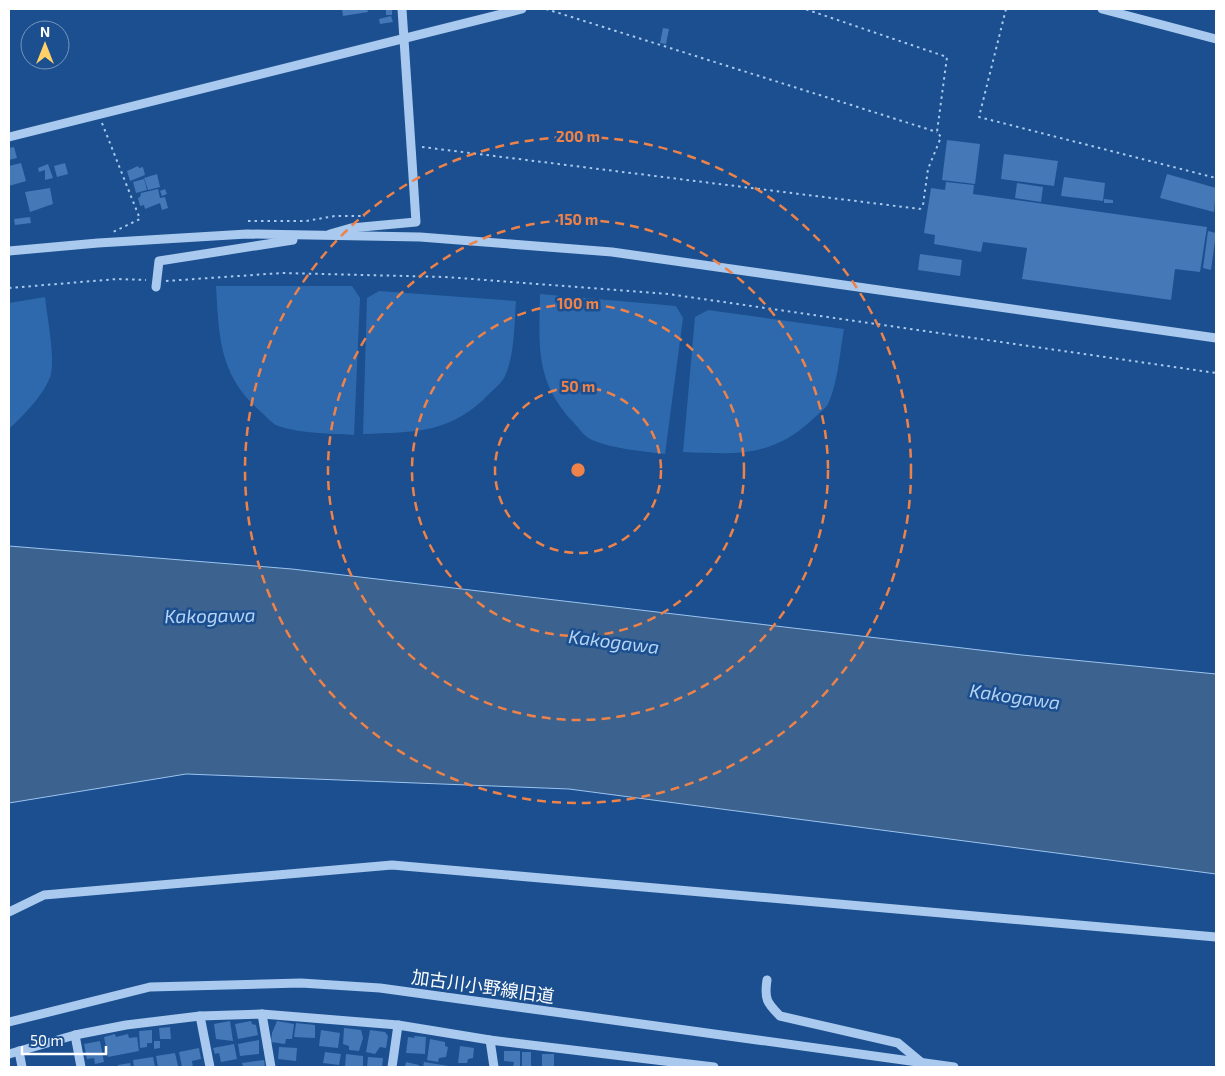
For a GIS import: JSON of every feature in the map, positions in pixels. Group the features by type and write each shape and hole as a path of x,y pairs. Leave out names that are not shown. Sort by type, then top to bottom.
{"street":[{"path":"156,284 159,261 321,236 351,228 416,222 402,9"},
{"path":"9,137 522,9"},
{"path":"1102,9 1216,39"},
{"path":"9,251 98,243 246,234 420,237 612,252 1216,338"},
{"path":"9,912 44,895 392,865 1216,938"},
{"path":"767,980 765,994 769,1005 780,1016 898,1043 923,1063"},
{"name":"加古川小野線旧道","path":"9,1022 150,987 301,983 380,988 954,1067"},
{"path":"262,1014 271,1067"},
{"path":"9,1054 75,1035 126,1025 200,1016 262,1014 398,1025 490,1040 714,1067"},
{"path":"200,1016 210,1067"},
{"path":"392,1067 398,1025"},
{"path":"75,1035 81,1067"},
{"path":"490,1040 494,1067"},
{"path":"19,1051 22,1067"}],"path":[{"path":"410,145 918,210 923,205 928,168 941,137 937,132 546,9"},
{"path":"805,9 947,56 937,132"},
{"path":"1006,9 979,117 1216,178"},
{"path":"98,114 140,219 113,232 98,243"},
{"path":"248,221 306,221 335,216 369,216"},
{"path":"9,288 117,279 156,284 282,273 446,277 668,294 1216,374"}],"shaded area":[{"path":"216,286 352,286 360,298 354,435 306,432 278,426 246,397 236,383 224,354 218,322"},
{"path":"379,291 516,301 511,358 502,381 475,406 461,416 446,423 416,431 363,434 367,298"},
{"path":"540,294 676,306 683,318 665,454 617,447 590,439 583,434 561,408 552,393 542,363 539,331"},
{"path":"45,297 51,347 51,374 39,397 9,429 9,303"},
{"path":"708,310 844,329 836,377 827,406 797,432 767,447 736,453 683,452 695,317"}],"water":[{"name":"Kakogawa","path":"9,546 292,569 1022,655 1216,674 1216,874 569,789 186,774 9,803"}],"building":[{"path":"342,9 367,9 368,12 343,16"},
{"path":"386,9 392,9 392,15 386,15"},
{"path":"391,16 393,22 380,24 379,19"},
{"path":"663,28 669,29 666,44 660,43"},
{"path":"947,140 980,144 975,184 942,180"},
{"path":"14,147 17,158 9,160 9,148"},
{"path":"1004,154 1058,161 1054,186 1001,179"},
{"path":"21,163 26,181 9,186 9,166"},
{"path":"65,163 68,174 57,177 54,166"},
{"path":"48,164 53,178 45,180 45,170 39,172 38,168"},
{"path":"138,166 139,168 143,167 145,175 130,181 127,171"},
{"path":"157,174 160,187 148,190 144,178"},
{"path":"1167,174 1216,188 1214,212 1160,198"},
{"path":"1064,177 1105,183 1103,201 1061,196"},
{"path":"144,179 147,190 136,193 133,182"},
{"path":"946,182 974,185 973,194 1207,227 1200,272 1175,269 1171,300 1022,279 1027,248 983,242 981,252 934,244 935,235 924,233 931,188 945,190"},
{"path":"1017,183 1043,187 1041,202 1015,198"},
{"path":"50,188 53,204 30,212 25,192"},
{"path":"158,189 160,198 165,197 168,208 162,210 160,203 145,209 144,205 140,206 138,198 141,193"},
{"path":"165,189 167,194 162,196 160,191"},
{"path":"1104,199 1113,200 1113,203 1104,203"},
{"path":"30,217 31,223 15,225 14,219"},
{"path":"1208,231 1216,233 1211,270 1203,268"},
{"path":"920,254 962,260 960,276 918,270"},
{"path":"230,1021 233,1041 216,1039 214,1024"},
{"path":"251,1021 252,1024 256,1025 258,1035 238,1039 235,1024"},
{"path":"277,1021 294,1024 292,1039 286,1039 285,1044 271,1042 272,1033"},
{"path":"296,1023 315,1025 315,1038 294,1037"},
{"path":"170,1027 171,1039 160,1039 159,1028"},
{"path":"344,1028 361,1030 363,1038 359,1051 349,1050 349,1046 343,1044"},
{"path":"152,1030 152,1043 147,1043 147,1047 140,1048 139,1031"},
{"path":"321,1030 340,1033 338,1048 319,1046"},
{"path":"370,1030 385,1032 388,1036 386,1048 380,1047 375,1054 366,1052"},
{"path":"115,1034 116,1037 128,1034 129,1038 137,1037 139,1051 108,1057 104,1037"},
{"path":"414,1036 426,1037 425,1054 406,1053 408,1037 415,1038"},
{"path":"430,1039 445,1042 445,1046 448,1047 446,1057 439,1058 438,1062 427,1060"},
{"path":"259,1040 259,1054 240,1056 238,1044"},
{"path":"100,1041 104,1062 95,1064 94,1058 87,1059 84,1044"},
{"path":"154,1041 160,1041 160,1048 154,1049"},
{"path":"234,1044 237,1059 221,1062 219,1053 215,1054 213,1048"},
{"path":"460,1046 474,1048 473,1058 468,1059 467,1063 458,1063"},
{"path":"279,1047 297,1048 296,1061 278,1059"},
{"path":"199,1048 201,1059 192,1061 193,1067 182,1067 179,1052"},
{"path":"504,1051 520,1051 520,1067 513,1067 514,1062 504,1061"},
{"path":"325,1052 341,1054 339,1065 323,1063"},
{"path":"522,1052 531,1052 531,1067 522,1067"},
{"path":"175,1053 178,1066 158,1067 156,1056"},
{"path":"346,1054 363,1056 363,1067 345,1067"},
{"path":"542,1054 554,1054 554,1067 542,1067"},
{"path":"153,1057 155,1067 134,1067 133,1060"},
{"path":"368,1057 383,1058 382,1067 367,1067"},
{"path":"264,1060 265,1067 243,1067 242,1063"},
{"path":"406,1062 419,1065 419,1067 405,1067"},
{"path":"424,1062 449,1066 423,1067"},
{"path":"130,1063 131,1067 118,1067 118,1065"}]}
